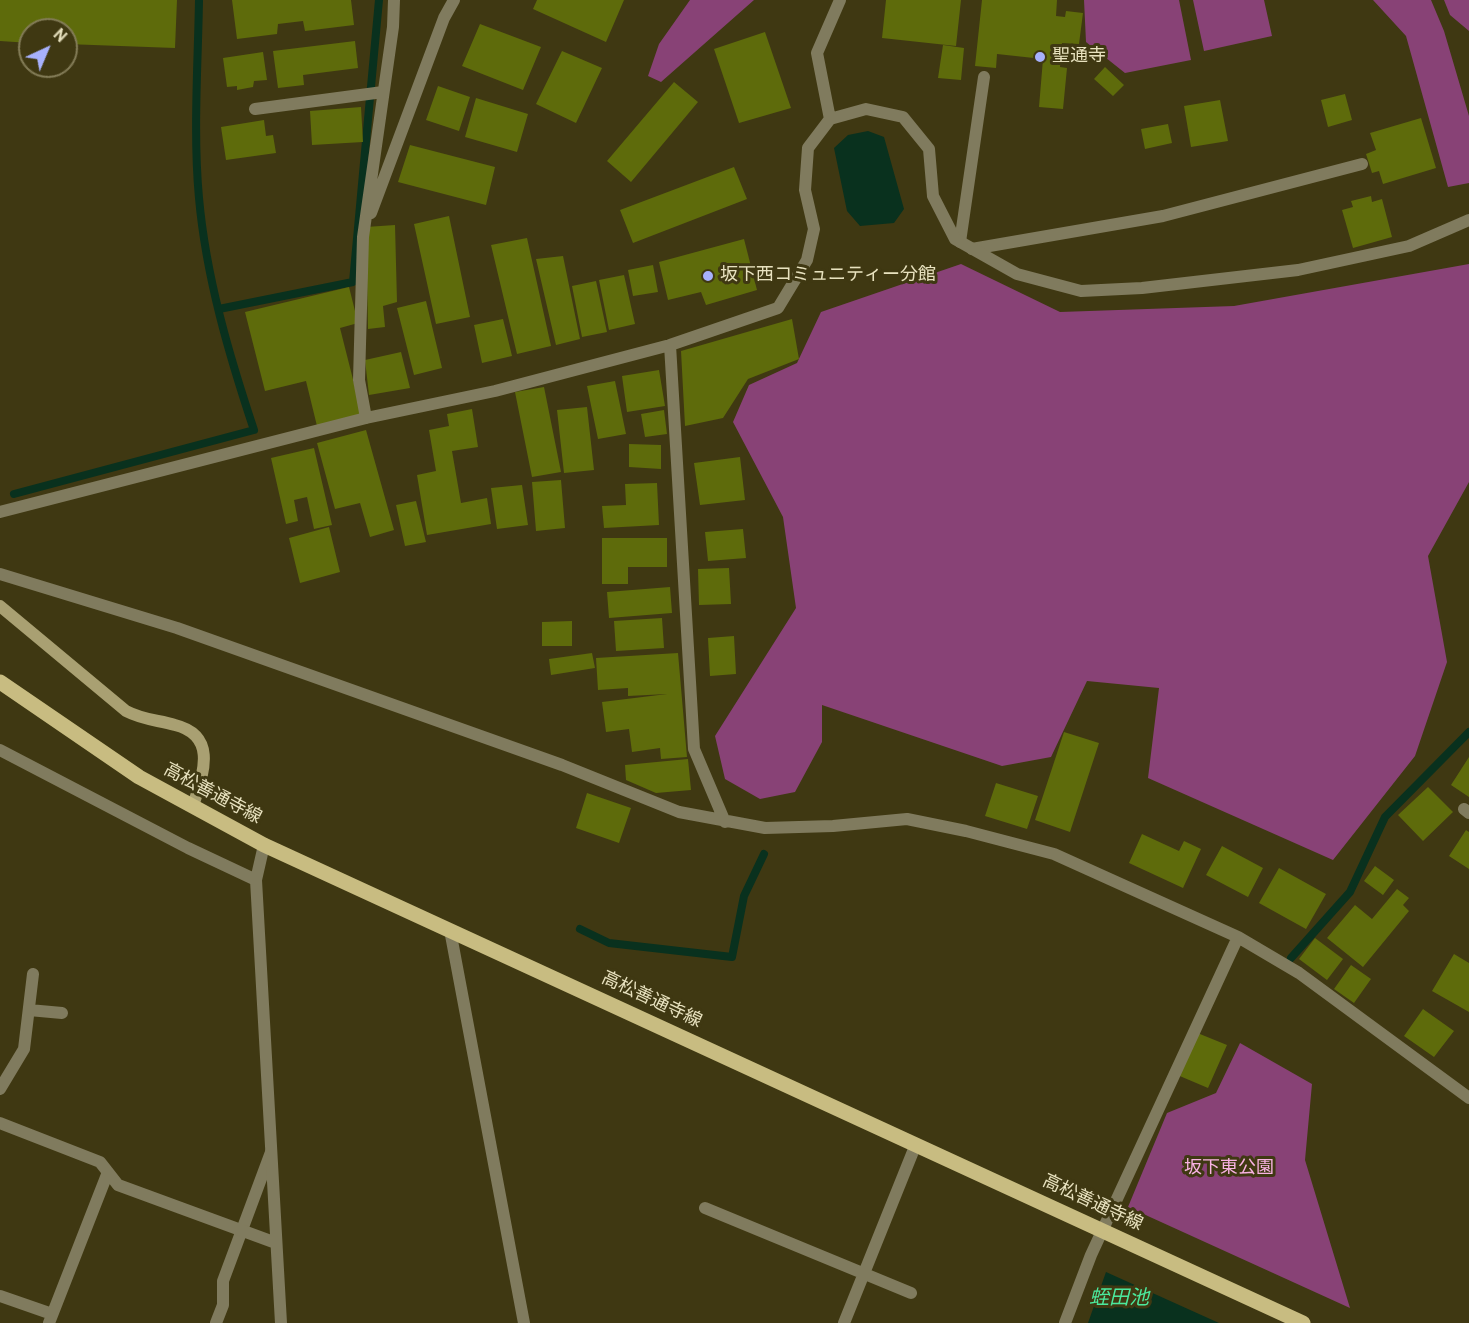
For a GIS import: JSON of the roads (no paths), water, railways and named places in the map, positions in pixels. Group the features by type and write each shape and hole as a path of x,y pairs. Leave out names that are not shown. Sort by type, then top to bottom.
{"main road":[{"name":"高松善通寺線","path":"0,682 139,777 264,845 1303,1323"}],"street":[{"path":"366,418 359,380 363,237 381,93 393,27 394,0"},
{"path":"363,237 444,18 454,0"},
{"path":"830,119 817,53 840,0"},
{"path":"960,242 984,77"},
{"path":"255,109 381,93"},
{"path":"0,512 366,418 495,391 670,345 778,308 807,260 814,229 805,190 808,148 830,119 866,109 903,117 929,149 933,196 956,239 1017,274 1081,291 1142,288 1298,270 1409,246 1469,220"},
{"path":"972,249 1163,216 1362,164"},
{"path":"670,345 693,749 725,822"},
{"path":"0,574 177,628 562,765 680,812 765,828 833,826 907,819 966,831 1054,854 1238,937 1299,973 1469,1098"},
{"path":"0,606 126,711 139,717 179,726 195,735 204,750 205,760 193,806"},
{"path":"0,750 188,848 256,880"},
{"path":"264,845 256,880 281,1323"},
{"path":"450,930 524,1323"},
{"path":"1065,1323 1102,1230 1238,937"},
{"path":"0,1089 24,1049 33,974"},
{"path":"28,1010 62,1013"},
{"path":"0,1123 100,1162 118,1185 276,1243"},
{"path":"844,1323 916,1144"},
{"path":"216,1323 223,1305 223,1281 271,1152"},
{"path":"0,1296 51,1319 108,1172"},
{"path":"705,1208 910,1293"}],"water":[{"path":"868,131 884,137 904,209 894,223 860,226 847,211 834,148 848,135"},
{"name":"蛭田池","path":"1106,1272 1219,1323 1088,1323"}],"waterway":[{"path":"14,494 254,430 220,316 202,228 196,149 199,0"},
{"path":"219,309 353,282 379,0"},
{"path":"1291,958 1350,892 1385,817 1469,732"},
{"path":"580,929 609,943 732,957 744,896 764,854"}],"place":[{"name":"聖通寺","path":"1040,57"},
{"name":"坂下西コミュニティー分館","path":"708,276"}],"park label":[{"name":"坂下東公園","path":"1229,1169"}]}
